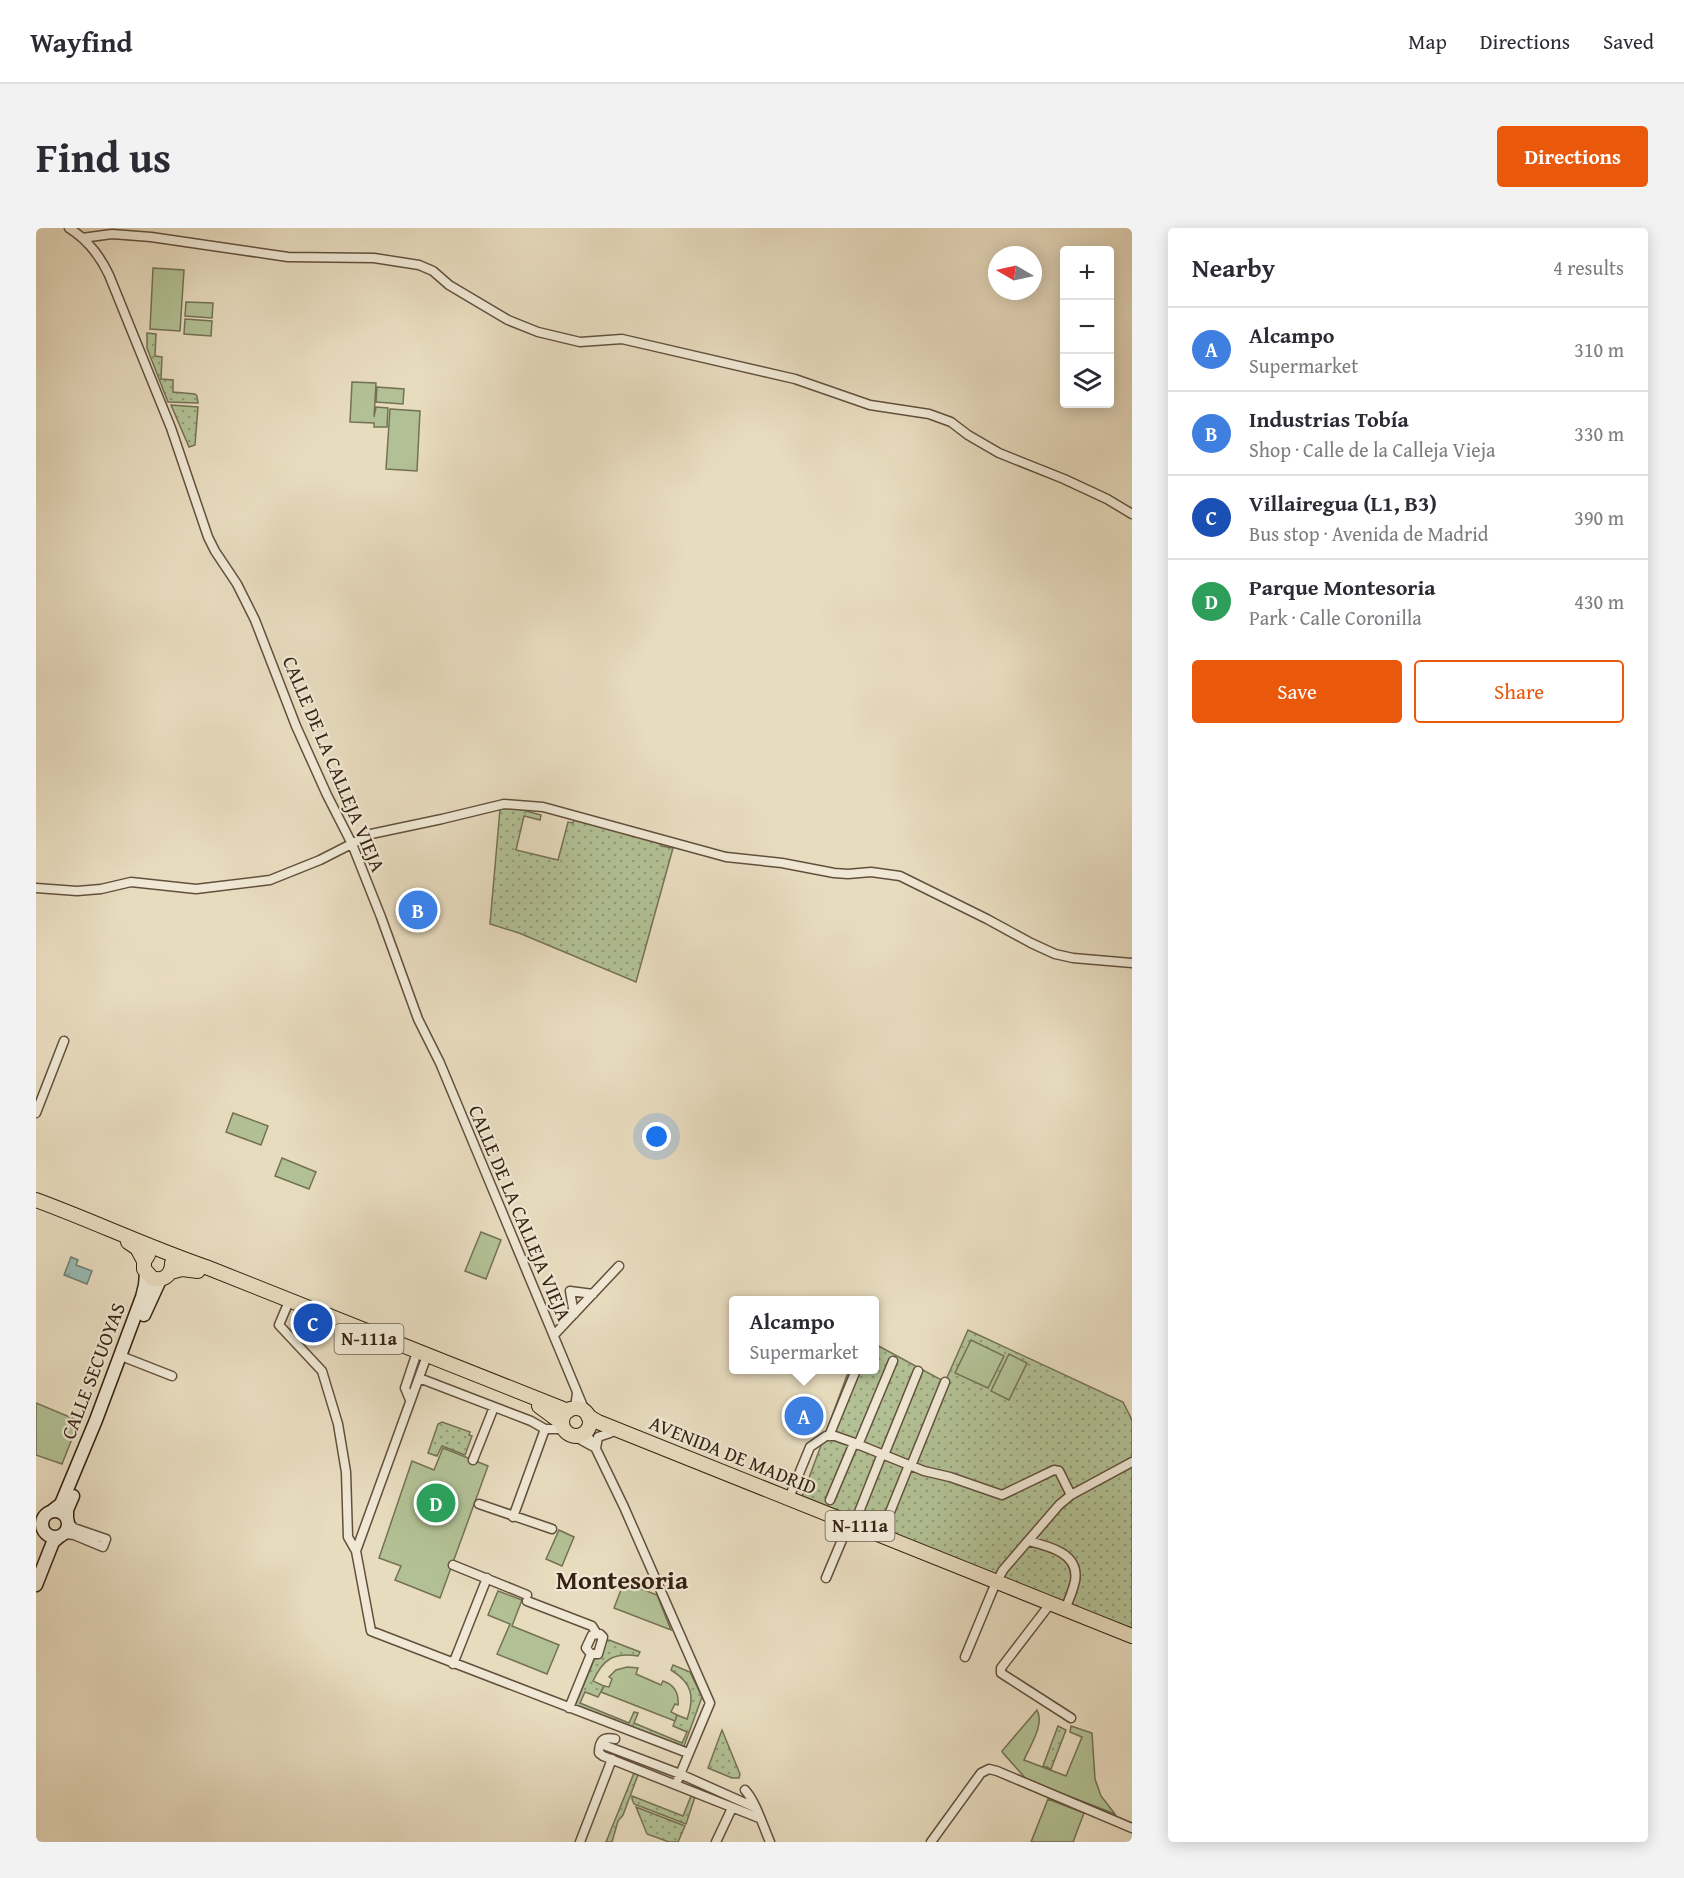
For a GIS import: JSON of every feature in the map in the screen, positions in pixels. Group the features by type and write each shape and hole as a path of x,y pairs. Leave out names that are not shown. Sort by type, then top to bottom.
{"main road":[{"name":"AVENIDA DE MADRID","path":"36,1200 211,1269 577,1422 598,1422 789,1498 1132,1642"},
{"name":"N-111a","path":"36,1207 131,1243 137,1248 152,1278 165,1276"},
{"path":"145,1267 148,1254 163,1252 172,1262 165,1276"},
{"name":"CALLE SECUOYAS","path":"51,1511 61,1504 96,1420 146,1285 145,1267"},
{"name":"AVENIDA DE MADRID","path":"165,1276 182,1269 192,1269 538,1405 551,1413 610,1433 847,1528 1132,1636"},
{"name":"CALLE SECUOYAS","path":"68,1519 68,1507 126,1358 154,1290 165,1276"},
{"path":"36,1509 61,1511 68,1519 68,1526 53,1542 36,1585"},
{"path":"36,1565 46,1539 41,1526 43,1518 51,1511"},
{"path":"41,1526 51,1536 62,1535"}],"street":[{"name":"CALLE DE LA CALLEJA VIEJA","path":"69,228 99,256 109,275 171,428 208,537 237,584 255,620 296,726 352,844 418,1019 444,1072 577,1392 577,1422"},
{"path":"82,238 112,234 151,237 288,257 374,258 420,265 433,271 449,285 508,320 538,332 580,342 622,339 795,379 870,405 929,414 951,422 999,453 1064,479 1107,499 1132,514"},
{"path":"36,888 77,891 101,889 131,882 196,889 270,880 320,860 372,834 504,804 543,807 726,857 848,874 871,872 900,876 1055,954 1073,958 1132,963"},
{"path":"36,1113 64,1041"},
{"path":"554,1335 619,1266"},
{"path":"574,1314 570,1291 593,1294"},
{"path":"287,1306 279,1325 322,1371 338,1424 346,1472 348,1537 356,1551 371,1631 688,1753"},
{"path":"126,1358 172,1376"},
{"path":"356,1551 419,1378 420,1359"},
{"path":"410,1401 405,1388 420,1359"},
{"path":"830,1500 893,1361"},
{"path":"859,1512 918,1371"},
{"path":"829,1436 854,1374"},
{"path":"419,1378 531,1421 545,1429 577,1422 596,1449 710,1703 676,1784"},
{"path":"886,1522 945,1382"},
{"path":"473,1460 494,1407"},
{"path":"513,1517 545,1429"},
{"path":"596,1449 598,1437 610,1433"},
{"path":"789,1498 810,1447 829,1436 835,1436 924,1471 950,1477 1002,1495 1054,1470 1059,1471 1071,1495"},
{"path":"965,1657 1003,1570 1071,1495 1132,1462"},
{"path":"479,1504 552,1529"},
{"path":"62,1535 74,1535 104,1543 74,1528 68,1519"},
{"path":"826,1578 847,1528"},
{"path":"1028,1541 1062,1553 1072,1562 1076,1579 1065,1609"},
{"path":"453,1564 592,1626 597,1634 602,1636 603,1641 598,1653 591,1654 569,1708"},
{"path":"453,1664 487,1578"},
{"path":"1047,1608 1001,1668 1001,1673 1071,1718"},
{"path":"615,1739 607,1737 601,1744 599,1753 759,1818"},
{"path":"601,1744 682,1770 754,1807"},
{"path":"580,1842 612,1759"},
{"path":"931,1842 981,1773 989,1769 1132,1828"},
{"path":"745,1790 753,1799 754,1807 770,1842"},
{"path":"716,1842 732,1808"}],"green space":[{"path":"153,268 184,270 180,331 150,329"},
{"path":"186,302 213,303 212,318 185,316"},
{"path":"185,319 212,321 211,336 184,334"},
{"path":"147,333 156,334 155,356 162,357 161,379 173,380 173,392 195,394 198,403 168,402 147,348"},
{"path":"352,382 376,383 374,417 376,407 388,408 387,427 374,427 374,423 350,422"},
{"path":"377,387 404,389 403,404 376,402"},
{"path":"171,405 198,407 195,445 189,447"},
{"path":"390,409 420,411 417,471 386,469"},
{"path":"511,807 541,815 540,820 524,816 516,850 558,860 568,822 573,823 574,820 658,841 661,846 673,848 636,982 519,933 490,924 500,809"},
{"path":"233,1113 268,1126 261,1145 226,1132"},
{"path":"282,1158 316,1172 309,1189 275,1176"},
{"path":"481,1232 501,1240 486,1279 465,1271"},
{"path":"968,1330 1123,1402 1132,1420 1132,1628 800,1502 848,1374 879,1374 879,1346 945,1382"},
{"path":"971,1340 1004,1356 988,1388 955,1373"},
{"path":"1009,1354 1027,1363 1009,1400 991,1391"},
{"path":"36,1403 79,1421 62,1464 36,1455"},
{"path":"442,1422 470,1432 469,1435 472,1436 465,1455 442,1446 437,1456 428,1453 438,1424"},
{"path":"443,1448 488,1466 440,1598 395,1580 401,1566 379,1558 412,1461 434,1470"},
{"path":"559,1530 574,1537 562,1566 546,1559"},
{"path":"624,1582 657,1595 671,1630 614,1608"},
{"path":"498,1591 522,1600 512,1626 559,1645 547,1674 497,1654 510,1624 488,1615"},
{"path":"609,1640 640,1652 638,1656 616,1656 605,1662 593,1681 604,1686 598,1697 585,1692 580,1703 629,1723 634,1712 638,1713 634,1723 682,1743 687,1732 673,1726 677,1715 687,1719 691,1697 687,1685 671,1670 673,1665 690,1672 702,1697 682,1748 575,1706 594,1660"},
{"path":"627,1667 638,1668 636,1674 661,1685 663,1681 673,1687 678,1701 678,1705 675,1704 671,1712 677,1715 675,1721 601,1692 604,1686 609,1687 612,1679 609,1677 616,1670"},
{"path":"1037,1710 1038,1728 1024,1760 1066,1776 1082,1737 1070,1732 1071,1726 1092,1733 1095,1779 1101,1796 1115,1814 1027,1780 1003,1753 1002,1751"},
{"path":"1058,1726 1066,1730 1051,1769 1043,1766"},
{"path":"722,1730 740,1774 739,1778 732,1778 708,1768"},
{"path":"634,1773 638,1775 623,1815 618,1821 612,1842 606,1842"},
{"path":"632,1796 683,1816 691,1796 695,1797 686,1824 634,1804"},
{"path":"1048,1799 1084,1813 1073,1842 1031,1842"},
{"path":"636,1807 685,1826 678,1842 669,1842 647,1834"}],"water":[{"path":"71,1257 78,1260 76,1265 92,1271 87,1284 64,1275"}],"place":[{"name":"Industrias Tobía","path":"418,910"},
{"name":"Villairegua (L1, B3)","path":"313,1323"},
{"name":"Alcampo","path":"804,1416"},
{"name":"Parque Montesoria","path":"436,1503"}],"district":[{"name":"Montesoria","path":"622,1580"}]}
